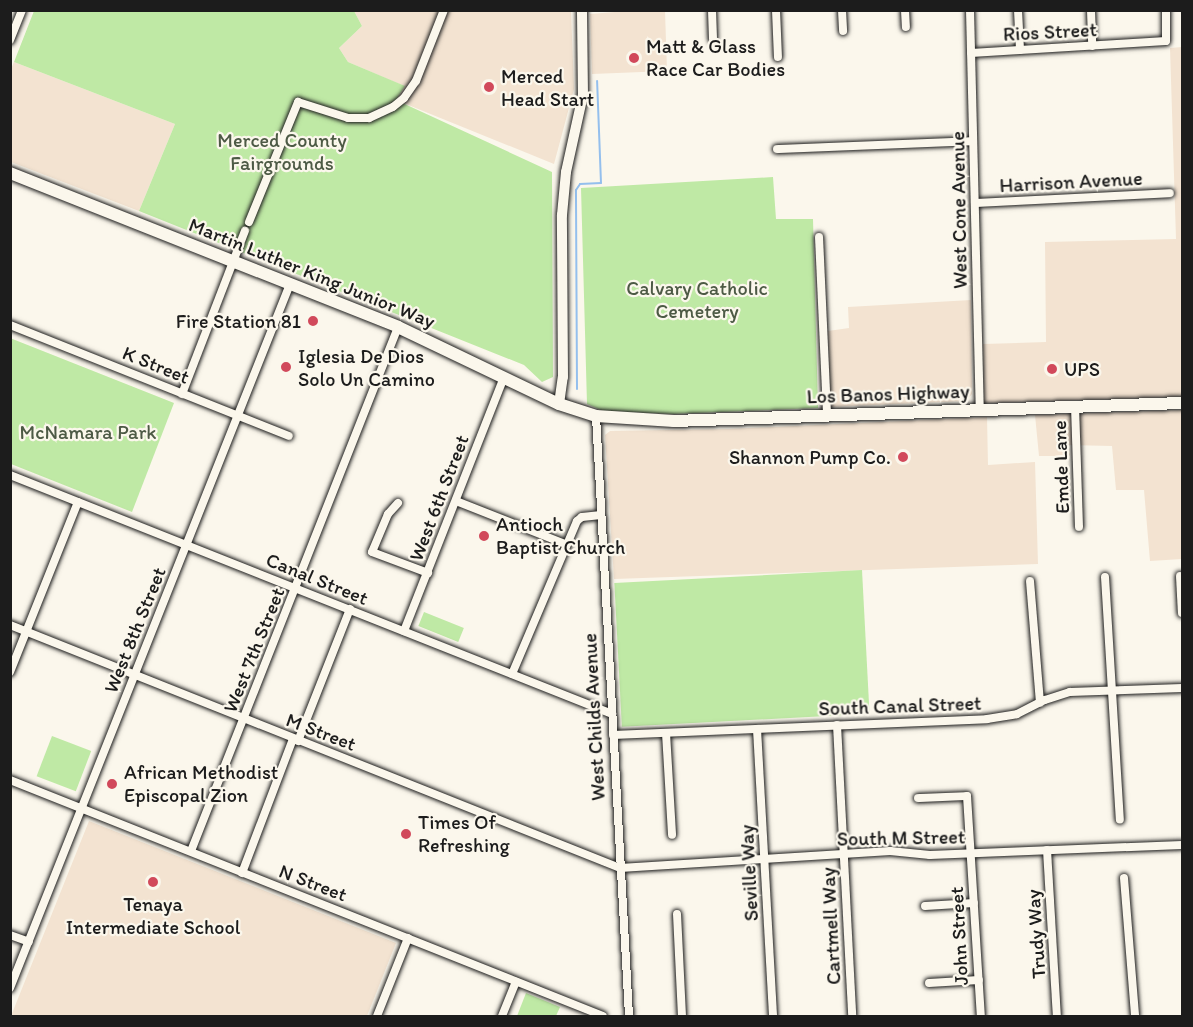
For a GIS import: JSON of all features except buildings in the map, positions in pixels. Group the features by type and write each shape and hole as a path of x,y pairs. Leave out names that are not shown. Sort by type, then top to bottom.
{"highway":[{"name":"Martin Luther King Junior Way","path":"10,173 398,327 559,404 596,416"},
{"name":"Los Banos Highway","path":"596,416 674,421 1182,403"}],"main road":[{"path":"559,404 563,376 562,215 566,172 583,95 582,10"}],"street":[{"path":"10,40 14,24 22,10"},
{"path":"182,394 232,262 298,102 348,118 369,118 393,107 404,98 416,81 444,10"},
{"path":"712,10 713,39"},
{"path":"776,10 778,57"},
{"path":"842,10 843,31"},
{"path":"905,10 906,27"},
{"name":"West Cone Avenue","path":"970,10 980,410"},
{"path":"1018,10 1020,50"},
{"path":"1091,10 1092,46"},
{"name":"Rios Street","path":"971,53 1166,41 1166,10"},
{"path":"777,149 973,141"},
{"name":"Harrison Avenue","path":"975,203 1170,193"},
{"path":"819,237 827,416"},
{"name":"West 8th Street","path":"10,988 290,284"},
{"name":"K Street","path":"10,325 289,436"},
{"name":"West 7th Street","path":"191,851 398,327"},
{"name":"West 6th Street","path":"404,631 504,377"},
{"name":"Emde Lane","path":"1076,406 1079,527"},
{"name":"West Childs Avenue","path":"596,416 629,1017"},
{"name":"Canal Street","path":"10,475 612,714"},
{"path":"456,501 565,544"},
{"path":"10,672 78,502"},
{"path":"398,503 388,514 372,552 428,573"},
{"path":"512,674 565,544 577,521 582,517 601,515"},
{"path":"1180,576 1182,613"},
{"path":"1105,577 1120,820"},
{"path":"1030,580 1040,703"},
{"path":"242,873 350,609"},
{"name":"M Street","path":"10,625 620,868"},
{"name":"South Canal Street","path":"613,735 1003,717 1023,712 1070,692 1182,688"},
{"name":"Cartmell Way","path":"837,725 852,1017"},
{"name":"Seville Way","path":"757,729 773,1017"},
{"path":"666,733 672,835"},
{"name":"N Street","path":"10,780 603,1017"},
{"name":"John Street","path":"918,798 966,796 981,1017"},
{"name":"South M Street","path":"620,868 890,851 930,855 1182,845"},
{"name":"Trudy Way","path":"1047,850 1057,1017"},
{"path":"1124,878 1135,1017"},
{"path":"924,906 974,903"},
{"path":"677,914 682,1017"},
{"path":"10,935 28,942"},
{"path":"377,1017 408,938"},
{"path":"929,983 979,980"},
{"path":"502,1017 516,982"}],"shaded area":[{"path":"639,10 665,11 667,71 592,74 590,14"},
{"name":"Merced Head Start","path":"354,11 571,11 574,89 554,164 396,100 404,86 348,62 339,48 362,26"},
{"path":"1182,47 1182,397 984,403 983,344 1046,342 1045,242 1176,239 1170,48"},
{"path":"14,62 175,124 139,211 11,162 10,71"},
{"path":"971,300 972,394 966,401 830,407 828,331 849,328 848,307"},
{"path":"1182,410 1182,559 1150,561 1144,490 1116,490 1112,446 1068,445 1070,456 1039,456 1035,415"},
{"path":"987,417 988,465 1035,462 1038,564 614,579 605,435 610,431 729,429"},
{"name":"Tenaya Intermediate School","path":"89,821 396,943 367,1016 11,1016"}],"green space":[{"name":"Merced County Fairgrounds","path":"34,11 354,11 362,26 339,48 348,62 405,86 396,100 552,172 553,377 542,382 524,365 139,211 175,124 14,62"},
{"name":"Calvary Catholic Cemetery","path":"773,177 776,219 813,219 818,408 673,414 603,411 587,404 581,188"},
{"name":"McNamara Park","path":"10,338 174,403 132,512 11,464"},
{"path":"862,570 870,714 622,727 614,583"},
{"path":"424,612 464,628 458,642 418,626"},
{"path":"52,736 91,751 76,791 37,776"},
{"path":"526,993 560,1007 556,1016 517,1016"}],"waterway":[{"path":"577,389 576,190 580,184 601,183 597,81"}],"place":[{"name":"Matt & Glass Race Car Bodies","path":"634,58"},
{"name":"Merced Head Start","path":"489,87"},
{"name":"Fire Station 81","path":"313,321"},
{"name":"Iglesia De Dios Solo Un Camino","path":"286,367"},
{"name":"UPS","path":"1052,369"},
{"name":"Shannon Pump Co.","path":"903,457"},
{"name":"Antioch Baptist Church","path":"484,536"},
{"name":"African Methodist Episcopal Zion","path":"112,784"},
{"name":"Times Of Refreshing","path":"406,834"},
{"name":"Tenaya Intermediate School","path":"153,882"}]}
